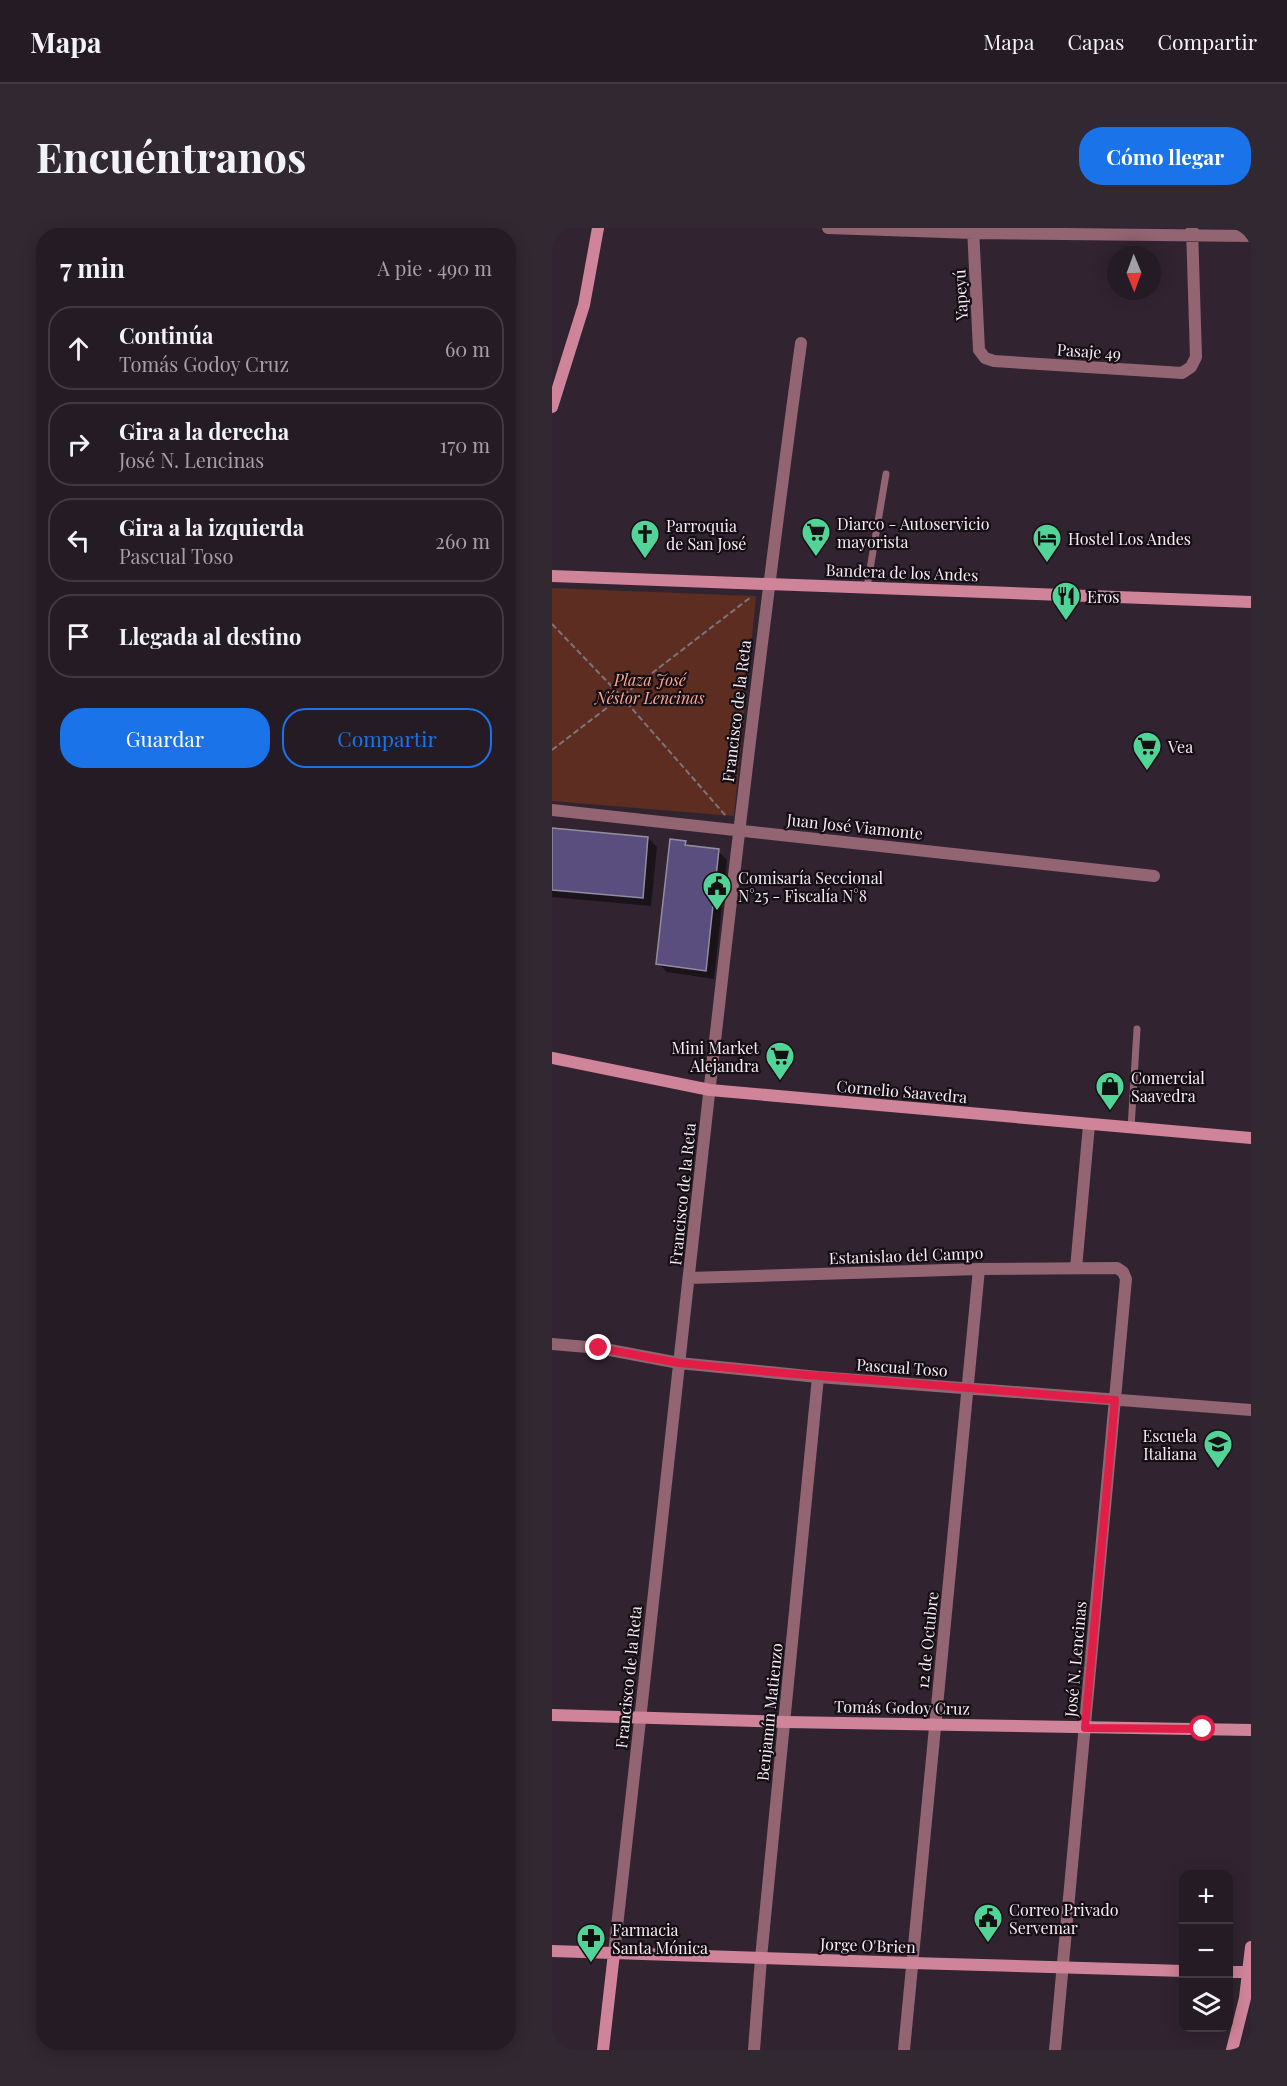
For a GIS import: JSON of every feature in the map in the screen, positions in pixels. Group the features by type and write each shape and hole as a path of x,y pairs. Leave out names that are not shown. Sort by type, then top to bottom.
{"street":[{"path":"552,408 584,305 598,228"},
{"path":"828,228 1192,232 1251,236"},
{"name":"Yapeyú","path":"973,230 979,350 985,358"},
{"name":"Pasaje 49","path":"985,358 994,361 1182,373 1191,367 1196,357 1192,232"},
{"name":"Francisco de la Reta","path":"603,2050 738,830 801,343"},
{"name":"Bandera de los Andes","path":"552,576 1251,602"},
{"name":"Juan José Viamonte","path":"552,810 1154,876"},
{"name":"Cornelio Saavedra","path":"552,1058 710,1090 1251,1138"},
{"path":"1076,1268 1089,1125"},
{"name":"Estanislao del Campo","path":"689,1278 979,1269 1117,1268 1123,1272"},
{"name":"12 de Octubre","path":"904,2050 979,1269"},
{"name":"José N. Lencinas","path":"1055,2050 1126,1279 1123,1272"},
{"name":"Pascual Toso","path":"552,1344 599,1348 679,1363 818,1377 1251,1410"},
{"name":"Benjamín Matienzo","path":"754,2050 818,1377"},
{"name":"Tomás Godoy Cruz","path":"552,1715 785,1722 1251,1730"},
{"path":"1232,2050 1250,1972 1251,1947"},
{"name":"Jorge O'Brien","path":"552,1951 1179,1971"},
{"path":"1233,1972 1250,1972"}],"lane":[{"path":"867,587 886,474"},
{"path":"1131,1128 1137,1029"}],"path":[{"path":"552,750 768,585"},
{"path":"552,624 621,696 738,830"}],"green space":[{"name":"Plaza José Néstor Lencinas","path":"552,588 756,596 734,816 552,801"}],"building":[{"path":"552,828 648,837 643,898 552,890"},
{"path":"670,839 686,841 685,845 719,849 706,971 656,964"}],"place":[{"name":"Diarco - Autoservicio mayorista","path":"816,558"},
{"name":"Parroquia de San José","path":"645,560"},
{"name":"Hostel Los Andes","path":"1047,564"},
{"name":"Eros","path":"1066,622"},
{"name":"Vea","path":"1147,772"},
{"name":"Comisaría Seccional N°25 - Fiscalía N°8","path":"717,912"},
{"name":"Mini Market Alejandra","path":"780,1082"},
{"name":"Comercial Saavedra","path":"1110,1112"},
{"name":"Escuela Italiana","path":"1218,1470"},
{"name":"Correo Privado Servemar","path":"988,1944"},
{"name":"Farmacia Santa Mónica","path":"591,1964"}],"route":[{"path":"599,1348 679,1363 818,1377 1115,1400 1085,1728 1203,1729"}]}
